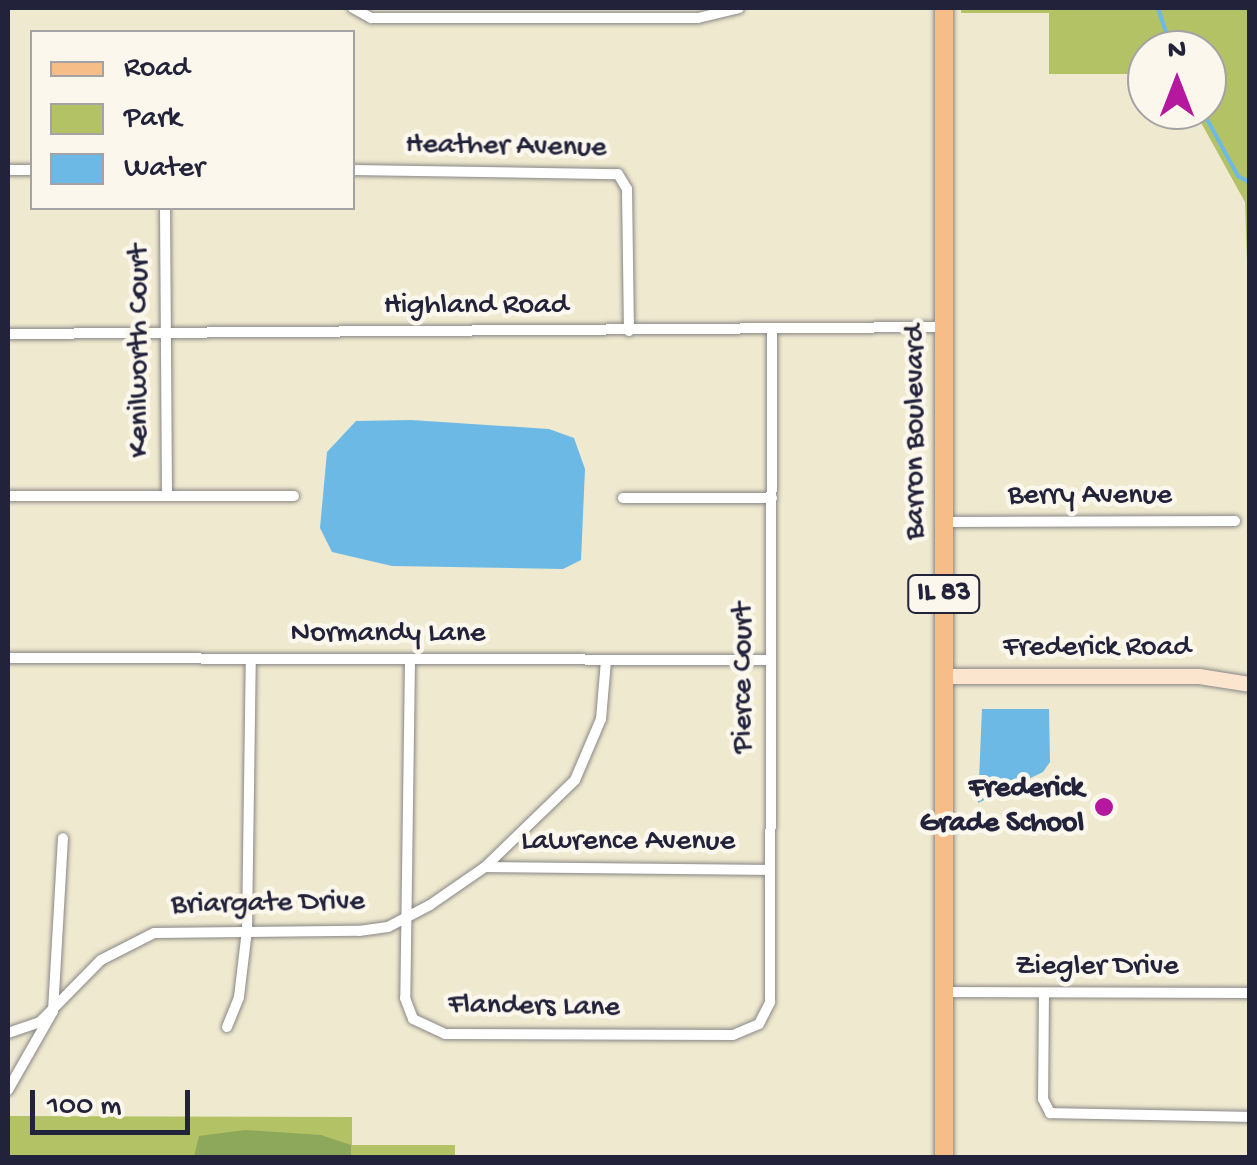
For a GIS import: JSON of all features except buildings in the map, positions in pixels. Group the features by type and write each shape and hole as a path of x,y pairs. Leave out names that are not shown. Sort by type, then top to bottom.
{"main road":[{"name":"Barron Boulevard","path":"944,8 944,1158"}],"street":[{"path":"354,8 371,18 446,13 698,18 739,8"},
{"name":"Heather Avenue","path":"355,170 618,174 627,190 629,331"},
{"name":"Kenilworth Court","path":"165,210 166,495"},
{"name":"Highland Road","path":"8,334 944,327"},
{"name":"Pierce Court","path":"758,1024 770,1002 772,329"},
{"path":"8,496 294,496"},
{"path":"623,498 772,498"},
{"name":"Berry Avenue","path":"944,522 1235,522"},
{"name":"Normandy Lane","path":"8,658 769,660"},
{"path":"227,1027 239,998 247,930 250,660"},
{"path":"410,660 410,917"},
{"name":"Briargate Drive","path":"8,1033 53,1011 125,944 154,933 359,931 410,917 485,867 558,801 583,767 602,719 606,661"},
{"name":"Frederick Road","path":"944,676 1199,676 1250,684"},
{"path":"53,1011 63,838"},
{"name":"Lawrence Avenue","path":"485,867 770,870"},
{"name":"Flanders Lane","path":"410,917 405,998 414,1019 430,1031 733,1035 758,1024"},
{"name":"Ziegler Drive","path":"944,992 1250,993"},
{"path":"1044,993 1043,1098 1050,1113 1250,1117"},
{"name":"Briargate Drive","path":"8,1090 53,1011"}],"green space":[{"path":"961,8 1249,8 1249,319 1245,202 1205,130 1227,130 1227,30 1127,30 1127,74 1049,74 1049,13 961,13"},
{"path":"8,1116 352,1117 352,1145 455,1145 455,1158 8,1158"},
{"path":"245,1130 321,1135 351,1145 351,1157 194,1157 199,1136"}],"water":[{"path":"411,420 549,429 574,438 585,469 581,560 563,569 392,566 332,552 320,528 327,452 356,421"},
{"path":"982,709 1049,709 1050,762 1043,772 978,803"}],"waterway":[{"path":"1158,8 1165,30"},
{"path":"1213,130 1238,176 1250,183"}],"place":[{"name":"Frederick Grade School","path":"1104,807"}]}
